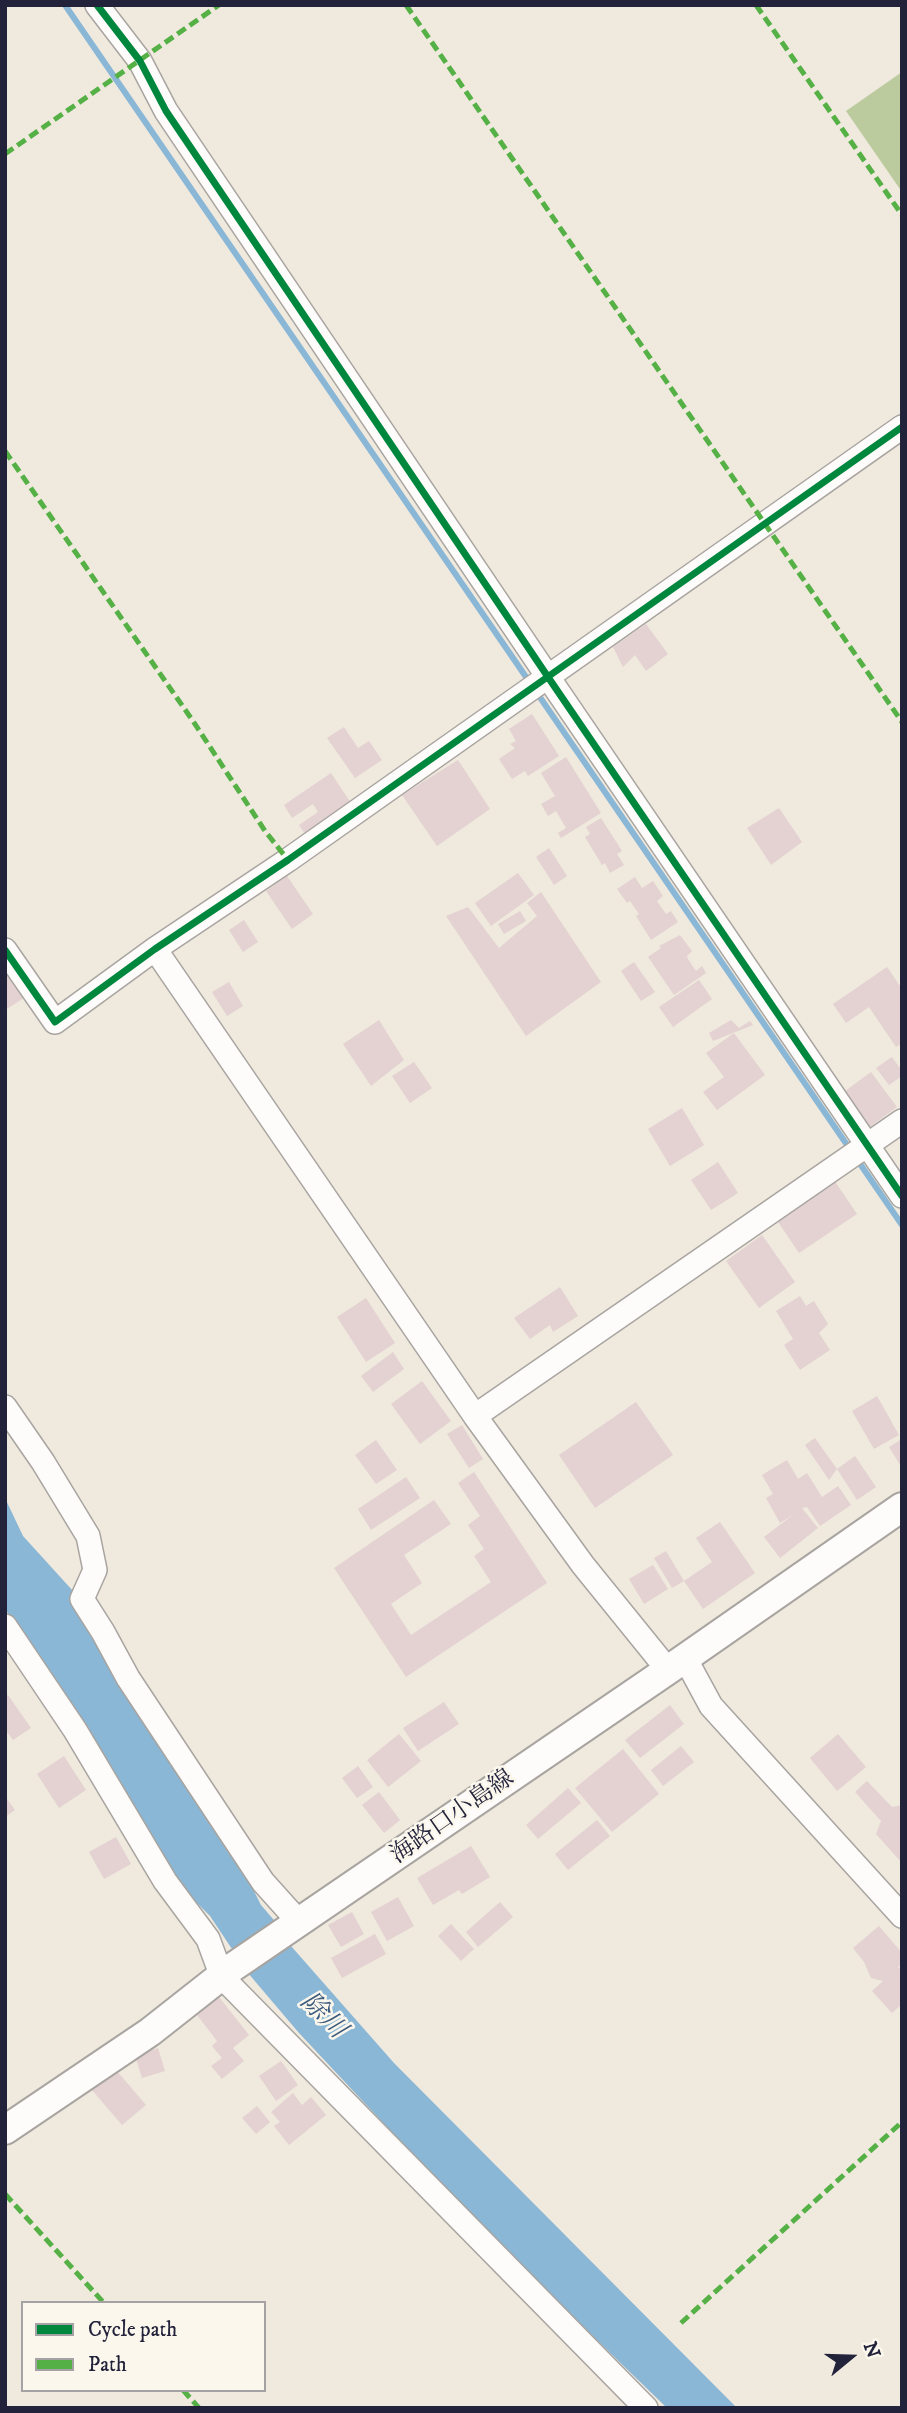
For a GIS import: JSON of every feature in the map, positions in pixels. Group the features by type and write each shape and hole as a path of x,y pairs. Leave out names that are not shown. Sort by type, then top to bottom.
{"main road":[{"name":"海路口小島線","path":"5,2130 150,2032 226,1973 299,1922 902,1507"}],"street":[{"path":"97,5 140,61 166,111 902,1196"},
{"path":"5,950 55,1022 155,949 288,860 902,427"},
{"path":"155,949 475,1416 583,1565 677,1664 711,1706 902,1916"},
{"path":"475,1416 902,1121"},
{"path":"5,1407 43,1462 88,1536 95,1570 82,1600 128,1678 255,1870 299,1922"},
{"path":"5,1626 75,1730 165,1881 208,1939 226,1973 646,2408"}],"green space":[{"path":"902,72 902,192 846,111"}],"water":[{"name":"除川","path":"5,1498 23,1536 73,1591 70,1598 77,1614 246,1875 261,1905 279,1926 291,1946 394,2063 737,2408 667,2408 544,2289 430,2173 299,2033 248,1973 210,1916 184,1890 5,1609"}],"building":[{"path":"646,624 668,654 646,671 635,655 623,667 613,647"},
{"path":"532,714 559,756 528,776 525,771 512,779 499,759 515,748 510,744 516,741 509,729"},
{"path":"344,727 358,748 369,741 382,760 355,778 327,738"},
{"path":"566,757 601,813 561,838 558,833 566,828 556,811 548,816 541,804 555,796 541,773"},
{"path":"458,760 490,809 437,846 402,795"},
{"path":"331,773 351,803 305,834 299,825 318,812 313,804 292,818 284,805"},
{"path":"779,808 802,842 771,865 747,828"},
{"path":"601,818 622,851 617,854 624,865 610,873 585,837 590,834 586,827"},
{"path":"549,848 567,876 554,885 536,857"},
{"path":"518,873 534,895 491,926 475,903"},
{"path":"287,876 313,914 292,929 266,891"},
{"path":"635,877 642,888 653,881 663,896 657,901 666,914 671,911 678,922 651,940 636,916 639,914 617,889"},
{"path":"541,892 601,982 526,1036 446,916 468,907 499,948 537,916 527,903"},
{"path":"520,911 526,921 504,934 498,924"},
{"path":"244,920 258,942 243,952 229,930"},
{"path":"680,935 692,951 687,956 696,971 702,966 706,973 674,995 648,957 661,948 659,946"},
{"path":"634,962 655,992 641,1001 621,971"},
{"path":"887,967 902,989 902,1043 896,1047 869,1007 846,1023 833,1004"},
{"path":"5,968 24,998 5,1010"},
{"path":"699,980 712,999 673,1027 659,1007"},
{"path":"229,982 243,1006 227,1016 212,992"},
{"path":"379,1020 404,1060 371,1086 343,1044"},
{"path":"731,1020 739,1028 750,1021 753,1025 713,1041 709,1033"},
{"path":"734,1033 765,1075 717,1110 703,1092 724,1077 706,1053"},
{"path":"892,1057 902,1071 902,1076 889,1085 876,1068"},
{"path":"414,1062 432,1088 410,1103 392,1076"},
{"path":"871,1072 897,1107 863,1132 837,1097"},
{"path":"682,1108 704,1145 670,1166 648,1129"},
{"path":"718,1162 738,1193 711,1210 691,1180"},
{"path":"832,1177 857,1214 799,1253 774,1216"},
{"path":"762,1235 795,1282 759,1308 726,1261"},
{"path":"560,1287 578,1316 553,1332 550,1325 530,1339 514,1318"},
{"path":"800,1296 806,1306 814,1301 828,1324 819,1333 830,1350 800,1370 784,1345 793,1339 776,1311"},
{"path":"366,1298 395,1343 366,1362 337,1317"},
{"path":"393,1352 404,1369 373,1392 361,1376"},
{"path":"422,1381 451,1421 420,1444 391,1404"},
{"path":"877,1396 899,1435 874,1449 852,1411"},
{"path":"636,1402 673,1455 595,1508 559,1455"},
{"path":"462,1425 483,1459 469,1468 447,1434"},
{"path":"815,1438 837,1469 829,1480 805,1445"},
{"path":"902,1439 902,1468 889,1447"},
{"path":"376,1440 397,1470 376,1484 355,1455"},
{"path":"855,1456 876,1487 857,1500 837,1469"},
{"path":"787,1460 798,1479 807,1473 822,1497 838,1486 851,1505 820,1526 807,1507 802,1508 818,1528 780,1558 764,1537 794,1514 780,1523 766,1498 773,1494 762,1475"},
{"path":"474,1472 547,1583 406,1677 334,1568 434,1500 451,1524 404,1555 422,1583 391,1604 411,1635 491,1582 474,1556 484,1549 468,1525 480,1516 458,1483"},
{"path":"406,1477 420,1498 371,1530 358,1509"},
{"path":"720,1522 755,1573 703,1609 684,1581 712,1562 696,1538"},
{"path":"666,1551 684,1581 672,1588 654,1558"},
{"path":"653,1565 668,1589 644,1604 629,1579"},
{"path":"8,1695 31,1728 13,1740 7,1732 5,1734 5,1697"},
{"path":"444,1702 459,1724 418,1751 403,1728"},
{"path":"670,1705 684,1724 640,1758 625,1740"},
{"path":"399,1734 421,1761 388,1787 367,1760"},
{"path":"838,1734 866,1767 837,1791 810,1758"},
{"path":"681,1746 694,1762 663,1786 651,1770"},
{"path":"623,1749 659,1794 612,1832 575,1788"},
{"path":"64,1756 86,1790 59,1808 37,1774"},
{"path":"358,1766 373,1787 357,1798 342,1778"},
{"path":"867,1781 892,1807 902,1805 902,1863 876,1834 881,1821 855,1792"},
{"path":"568,1788 581,1803 538,1839 526,1825"},
{"path":"379,1792 400,1820 384,1833 362,1805"},
{"path":"5,1796 15,1810 5,1817"},
{"path":"597,1820 610,1836 568,1870 555,1854"},
{"path":"116,1837 131,1864 104,1879 89,1852"},
{"path":"471,1846 490,1877 462,1894 459,1890 433,1905 417,1878"},
{"path":"398,1897 414,1926 387,1941 371,1912"},
{"path":"500,1902 513,1917 478,1947 466,1932"},
{"path":"352,1912 364,1934 341,1947 328,1925"},
{"path":"451,1924 474,1949 461,1961 438,1936"},
{"path":"879,1926 902,1953 902,1964 898,1967 902,1971 902,2004 892,2013 872,1991 883,1981 871,1978 864,1962 853,1948"},
{"path":"375,1934 386,1954 342,1978 331,1958"},
{"path":"219,1997 249,2035 233,2048 244,2061 222,2079 211,2066 222,2058 212,2046 217,2041 197,2015"},
{"path":"158,2048 165,2071 142,2078 135,2055"},
{"path":"281,2061 298,2085 276,2101 259,2076"},
{"path":"116,2070 146,2105 122,2125 92,2090"},
{"path":"293,2093 302,2105 311,2097 326,2115 289,2145 274,2126 280,2122 271,2112"},
{"path":"257,2106 270,2122 256,2134 242,2118"}],"waterway":[{"path":"65,5 902,1225"}],"marked path":[{"path":"5,154 219,5"},
{"path":"406,5 902,722"},
{"path":"756,5 902,215"},
{"path":"5,451 193,721 265,831 288,860"},
{"path":"681,2323 902,2122"},
{"path":"5,2194 102,2301"},
{"path":"185,2392 199,2408"}],"cycle path":[{"path":"97,5 140,61 166,111 902,1196"},
{"path":"5,950 55,1022 155,949 288,860 902,427"}]}
